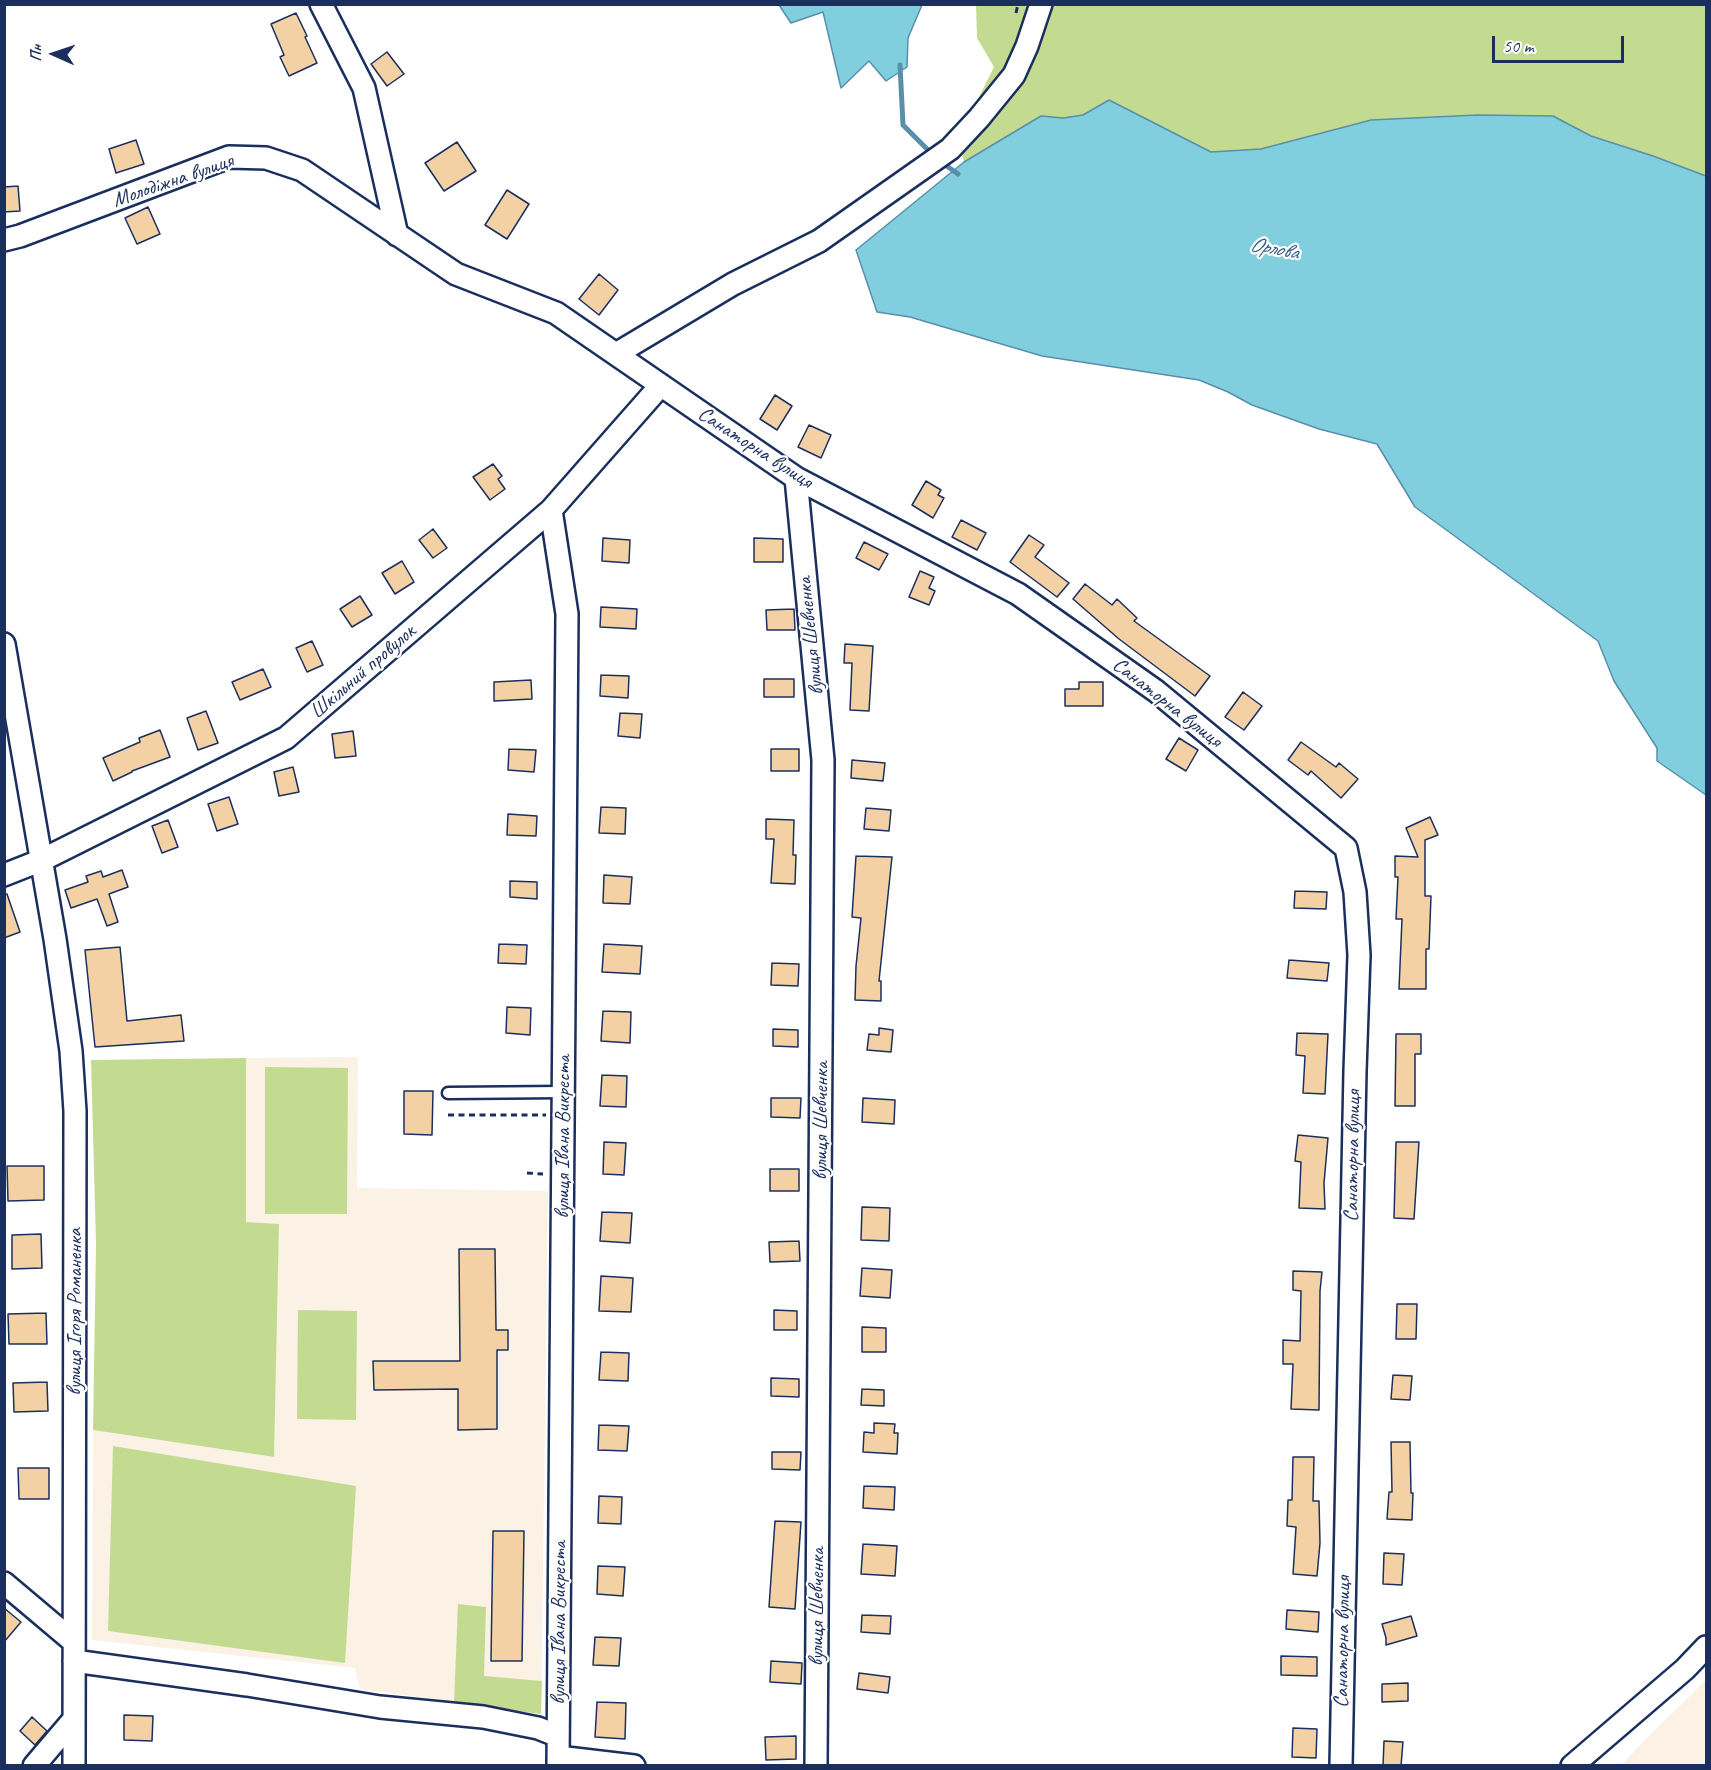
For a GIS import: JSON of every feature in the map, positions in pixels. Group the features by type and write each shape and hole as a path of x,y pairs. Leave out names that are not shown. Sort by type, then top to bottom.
{"street":[{"path":"321,4 364,88 397,235"},
{"path":"616,354 733,284 819,241 950,149 1014,75 1027,46 1041,4"},
{"name":"Молодіжна вулиця","path":"4,240 229,157 248,156 266,158 302,170 397,235"},
{"name":"Санаторна вулиця","path":"397,235 456,274 556,313 796,478 1018,594 1156,691 1346,848 1355,892 1359,955 1341,1766"},
{"name":"Шкільний провулок","path":"4,875 42,860 286,738 551,510 661,385"},
{"name":"вулиця Шевченка","path":"796,478 824,760 816,1766"},
{"name":"вулиця Івана Викреста","path":"551,510 567,614 558,1753"},
{"name":"вулиця Ігоря Романенка","path":"4,644 42,860 71,1051 75,1111 74,1766"},
{"path":"4,1583 74,1652 247,1685 380,1707 483,1717 538,1728 558,1753 634,1766"},
{"path":"1572,1766 1685,1669 1707,1647"},
{"path":"34,1766 74,1719"}],"lane":[{"path":"448,1094 563,1092"}],"path":[{"path":"448,1115 563,1115"}],"shaded area":[{"path":"358,1057 357,1188 548,1191 541,1714 360,1689 355,1668 92,1640 93,1430 273,1457 279,1224 246,1222 246,1058"},
{"path":"1706,1680 1706,1765 1621,1765 1646,1739"}],"green space":[{"path":"976,5 1706,5 1706,176 1591,136 1553,116 1371,120 1261,149 1211,152 1109,100 1083,115 1063,118 1041,116 964,162 954,128 978,99 994,67 977,38"},
{"path":"246,1058 246,1222 279,1224 274,1457 93,1430 96,1244 91,1060"},
{"path":"265,1067 348,1068 347,1214 265,1214"},
{"path":"298,1310 357,1311 356,1420 297,1419"},
{"path":"113,1446 356,1486 345,1663 108,1631"},
{"path":"458,1604 486,1607 484,1676 542,1681 541,1714 454,1703"}],"water":[{"path":"779,5 922,5 908,38 907,67 886,81 869,61 841,88 823,12 791,23"},
{"path":"1109,100 1211,152 1261,149 1371,120 1477,115 1553,116 1591,136 1706,176 1706,795 1657,761 1657,748 1614,681 1598,641 1415,507 1377,444 1319,429 1252,405 1199,380 1042,356 910,317 877,312 856,250 964,162 1041,116 1063,118 1083,115"}],"building":[{"path":"296,13 317,63 289,76 280,57 284,55 271,24"},
{"path":"387,52 404,74 387,86 371,64"},
{"path":"136,140 144,164 116,173 109,149"},
{"path":"457,142 476,171 444,191 425,163"},
{"path":"18,186 20,211 4,212 4,187"},
{"path":"507,190 529,204 507,239 485,225"},
{"path":"148,207 160,234 137,244 125,218"},
{"path":"599,274 618,290 599,315 579,299"},
{"path":"775,395 792,406 777,430 760,419"},
{"path":"809,425 831,435 821,458 798,447"},
{"path":"493,464 502,476 498,479 505,489 490,500 473,477"},
{"path":"926,481 941,490 938,495 944,498 933,518 912,505"},
{"path":"961,520 986,533 977,550 952,537"},
{"path":"433,529 447,548 433,558 419,540"},
{"path":"1029,535 1044,545 1035,557 1069,583 1057,597 1010,562"},
{"path":"603,538 630,540 629,563 602,561"},
{"path":"754,538 783,539 783,562 754,562"},
{"path":"864,542 888,554 879,570 856,558"},
{"path":"402,561 414,582 395,594 382,573"},
{"path":"920,571 934,577 929,588 935,591 929,605 909,597"},
{"path":"1085,584 1112,605 1117,599 1137,618 1134,621 1210,676 1195,696 1119,639 1073,599"},
{"path":"360,596 372,615 352,627 340,609"},
{"path":"601,607 637,609 636,629 600,627"},
{"path":"794,609 795,630 767,630 766,610"},
{"path":"312,641 323,665 307,672 296,648"},
{"path":"845,644 873,646 869,711 850,710 852,663 844,663"},
{"path":"263,669 271,687 240,700 232,682"},
{"path":"601,675 629,676 628,698 600,696"},
{"path":"764,679 794,679 794,697 764,697"},
{"path":"531,680 532,699 494,701 494,682"},
{"path":"1079,682 1103,682 1103,706 1065,706 1065,689 1079,689"},
{"path":"1243,692 1262,706 1244,730 1225,717"},
{"path":"206,711 218,743 198,750 187,718"},
{"path":"620,713 642,714 640,738 618,736"},
{"path":"160,730 170,757 132,771 113,781 103,758 140,742 139,738"},
{"path":"353,731 356,756 335,758 332,734"},
{"path":"1179,738 1198,750 1186,771 1166,759"},
{"path":"1301,742 1336,767 1339,763 1358,779 1341,798 1311,771 1308,775 1288,760"},
{"path":"509,749 536,750 534,772 508,770"},
{"path":"771,749 799,749 799,771 771,771"},
{"path":"852,760 885,763 883,781 851,778"},
{"path":"293,767 299,792 279,796 274,772"},
{"path":"229,797 238,824 217,831 208,804"},
{"path":"601,807 626,808 625,834 599,833"},
{"path":"866,808 891,810 889,831 864,829"},
{"path":"508,814 537,816 536,836 507,835"},
{"path":"1430,817 1438,835 1425,840 1425,896 1431,896 1429,949 1426,949 1426,989 1399,989 1402,919 1396,919 1398,877 1395,877 1395,856 1418,857 1406,828"},
{"path":"766,819 794,820 795,884 771,883 774,839 766,839"},
{"path":"168,820 178,847 162,853 152,826"},
{"path":"856,856 892,857 879,981 881,981 881,1001 855,1000 861,918 852,917"},
{"path":"122,870 128,887 109,894 118,922 107,926 97,899 71,908 65,890 88,882 86,876 101,871 103,877"},
{"path":"604,875 632,877 630,904 603,903"},
{"path":"510,881 537,882 537,899 510,897"},
{"path":"1295,891 1327,892 1326,909 1294,908"},
{"path":"4,894 7,894 20,932 4,938"},
{"path":"499,944 527,945 526,964 498,963"},
{"path":"604,944 642,946 640,974 602,972"},
{"path":"120,947 127,1021 181,1015 184,1041 95,1047 85,950"},
{"path":"1289,960 1329,963 1327,981 1287,978"},
{"path":"772,963 799,964 798,986 771,985"},
{"path":"507,1007 531,1008 530,1035 506,1033"},
{"path":"603,1011 631,1012 630,1043 601,1041"},
{"path":"879,1028 893,1030 891,1052 867,1050 869,1034 879,1035"},
{"path":"773,1029 798,1030 798,1047 773,1046"},
{"path":"1297,1033 1328,1034 1325,1094 1303,1093 1305,1056 1296,1055"},
{"path":"1396,1034 1421,1034 1421,1054 1415,1054 1415,1106 1395,1106"},
{"path":"602,1075 627,1076 626,1107 600,1106"},
{"path":"404,1091 433,1091 432,1135 404,1134"},
{"path":"771,1098 801,1098 800,1118 771,1117"},
{"path":"863,1098 895,1100 894,1124 862,1122"},
{"path":"1298,1135 1328,1138 1324,1183 1325,1209 1299,1208 1301,1162 1295,1161"},
{"path":"604,1142 626,1143 624,1175 603,1174"},
{"path":"1396,1142 1419,1142 1414,1219 1394,1218"},
{"path":"7,1166 44,1166 44,1200 8,1201"},
{"path":"770,1169 799,1169 799,1191 770,1191"},
{"path":"862,1207 890,1208 889,1241 861,1240"},
{"path":"602,1212 632,1213 630,1243 600,1241"},
{"path":"41,1234 42,1268 12,1269 12,1235"},
{"path":"799,1241 800,1261 770,1262 769,1242"},
{"path":"459,1249 495,1249 496,1330 508,1330 508,1350 497,1350 497,1429 458,1430 458,1389 374,1390 373,1361 460,1361"},
{"path":"862,1268 892,1270 890,1298 860,1296"},
{"path":"1293,1271 1322,1272 1319,1410 1291,1409 1293,1364 1283,1364 1283,1340 1300,1341 1301,1291 1293,1290"},
{"path":"601,1276 633,1278 631,1312 599,1311"},
{"path":"1397,1304 1417,1304 1416,1339 1396,1339"},
{"path":"774,1310 797,1311 797,1330 774,1330"},
{"path":"46,1313 47,1344 9,1344 8,1314"},
{"path":"862,1327 886,1328 886,1352 862,1352"},
{"path":"601,1352 629,1353 628,1381 599,1380"},
{"path":"1393,1375 1412,1376 1410,1400 1391,1399"},
{"path":"771,1378 799,1379 799,1397 771,1396"},
{"path":"47,1382 48,1411 14,1412 13,1383"},
{"path":"862,1389 884,1390 884,1406 861,1405"},
{"path":"874,1423 895,1424 894,1433 898,1433 897,1454 863,1452 864,1432 874,1433"},
{"path":"599,1425 629,1426 627,1451 598,1450"},
{"path":"1391,1442 1410,1442 1412,1520 1387,1519 1389,1492 1392,1492"},
{"path":"772,1452 801,1452 800,1470 772,1469"},
{"path":"1293,1457 1314,1457 1313,1501 1319,1501 1320,1543 1317,1576 1293,1574 1296,1527 1287,1526 1288,1500 1292,1500"},
{"path":"18,1468 49,1468 49,1499 19,1499"},
{"path":"864,1486 895,1487 894,1510 863,1508"},
{"path":"599,1496 622,1497 621,1524 598,1523"},
{"path":"775,1521 801,1522 795,1609 769,1607"},
{"path":"493,1531 524,1531 522,1661 491,1661"},
{"path":"863,1544 897,1546 895,1576 861,1574"},
{"path":"1384,1553 1404,1554 1402,1585 1383,1584"},
{"path":"598,1566 625,1567 623,1596 597,1594"},
{"path":"4,1608 21,1622 4,1642"},
{"path":"1287,1610 1319,1612 1318,1632 1286,1629"},
{"path":"862,1615 891,1616 890,1634 861,1632"},
{"path":"1411,1616 1417,1636 1386,1645 1382,1624"},
{"path":"595,1637 621,1638 619,1666 593,1665"},
{"path":"1281,1656 1317,1657 1317,1676 1281,1675"},
{"path":"771,1661 802,1663 801,1684 770,1682"},
{"path":"859,1673 890,1677 888,1693 857,1689"},
{"path":"1408,1683 1408,1701 1382,1702 1382,1684"},
{"path":"597,1702 626,1703 625,1739 595,1737"},
{"path":"124,1715 153,1716 152,1741 124,1740"},
{"path":"32,1717 47,1731 35,1745 20,1731"},
{"path":"1293,1728 1317,1729 1316,1758 1292,1757"},
{"path":"796,1736 796,1759 766,1760 765,1737"},
{"path":"1384,1741 1403,1742 1401,1766 1383,1766"}],"waterway":[{"name":"Орлова","path":"900,65 903,125 932,154"},
{"name":"Орлова","path":"941,162 958,174"}]}
